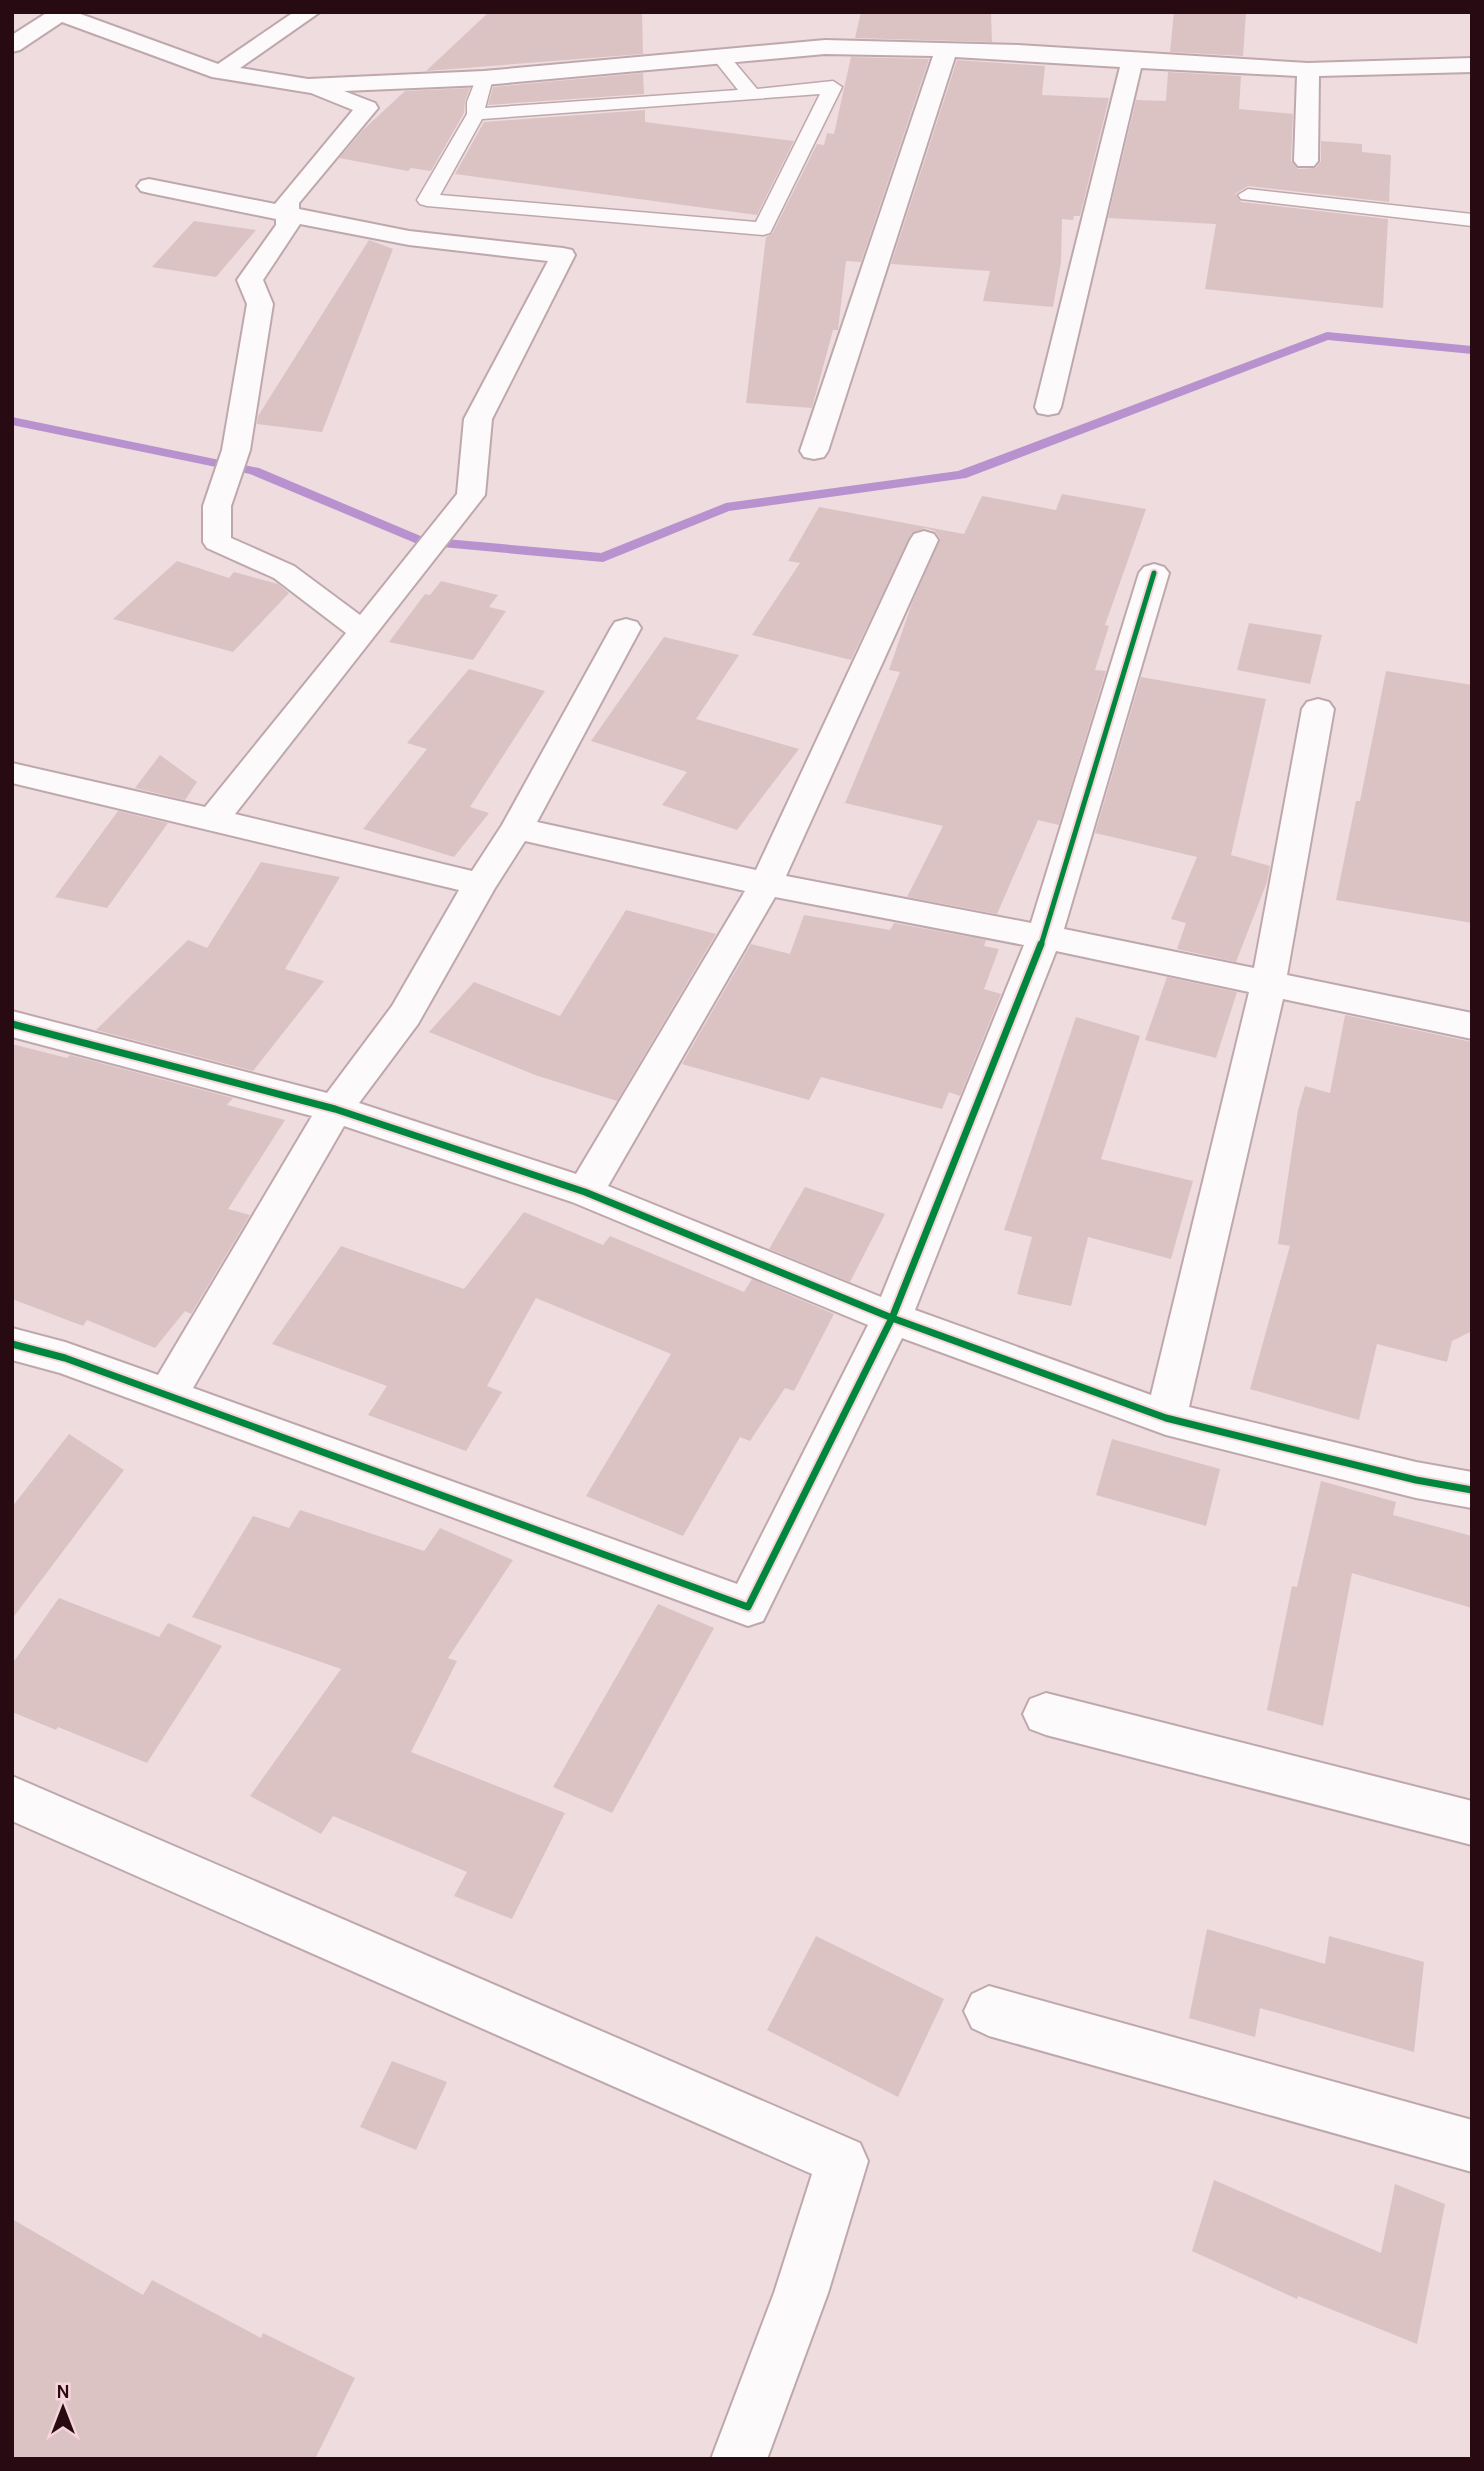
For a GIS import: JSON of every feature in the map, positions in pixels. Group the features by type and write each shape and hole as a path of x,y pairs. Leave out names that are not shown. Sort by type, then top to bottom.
{"street":[{"path":"220,72 309,12"},
{"path":"12,18 55,18 220,72 308,86 367,108 287,202 288,225 250,280 260,304 231,466 217,506 216,542 284,572 363,631"},
{"path":"12,45 55,18"},
{"path":"308,86 484,78 825,47 1018,52 1308,70 1472,65"},
{"path":"814,451 946,51"},
{"path":"1048,407 1132,61"},
{"path":"1306,161 1308,70"},
{"path":"149,186 409,238 563,255 478,419 471,495 213,820"},
{"path":"585,1192 765,884 924,540"},
{"path":"12,1344 65,1358 748,1607 892,1318 1044,937 1154,573"},
{"path":"167,1396 335,1109 404,1014 480,884 517,828 626,628"},
{"path":"1166,1418 1268,986 1318,709"},
{"path":"12,773 480,884"},
{"path":"517,828 765,884 1044,937 1268,986 1472,1026"},
{"path":"12,1024 335,1109 585,1192 892,1318 1166,1418 1416,1480 1472,1490"},
{"path":"1046,1714 1472,1823"},
{"path":"12,1798 842,2161 801,2293 739,2459"},
{"path":"989,2011 1472,2146"}],"lane":[{"path":"720,56 752,95"},
{"path":"476,114 833,87 763,229 427,200 476,114 476,102 484,78"},
{"path":"1248,195 1472,220"}],"building":[{"path":"489,12 642,12 643,54 426,71"},
{"path":"861,12 991,12 992,42 855,38"},
{"path":"1174,12 1246,12 1243,56 1170,52"},
{"path":"851,57 929,59 861,262 846,261 838,330 833,330 812,408 746,403 766,237 772,234 817,144 824,145 827,133 834,134"},
{"path":"957,60 1045,66 1042,95 1109,98 1080,216 1074,216 1073,220 1062,219 1061,262 1053,307 983,301 990,271 891,264"},
{"path":"1168,72 1241,76 1239,109 1293,114 1291,161 1298,169 1316,168 1321,161 1321,141 1362,144 1362,152 1391,155 1389,202 1248,186 1235,194 1241,202 1388,219 1383,308 1205,289 1216,224 1108,218 1136,100 1166,101"},
{"path":"643,73 644,94 488,105 493,87"},
{"path":"470,88 464,113 431,171 411,168 408,171 339,158 364,129 405,91"},
{"path":"645,110 645,122 794,141 757,215 455,174 484,122"},
{"path":"194,221 256,230 216,277 152,267"},
{"path":"369,240 393,249 322,432 257,424 258,416"},
{"path":"1062,494 1146,509 1105,625 1109,626 1095,670 1106,671 1059,825 1038,820 997,914 907,897 943,826 845,803 900,672 889,670 912,603 940,539 935,531 925,528 912,533 851,660 752,635 800,563 788,561 819,507 964,534 982,496 1056,510"},
{"path":"177,561 229,578 234,572 278,584 289,593 233,652 113,619"},
{"path":"441,581 498,595 489,607 506,611 473,660 389,642 425,594 430,595"},
{"path":"1249,623 1322,635 1310,684 1237,670"},
{"path":"664,637 739,655 696,719 799,749 737,830 662,805 687,772 591,741"},
{"path":"469,669 545,691 470,807 489,813 454,857 363,829 427,749 407,743"},
{"path":"1386,671 1472,685 1472,923 1336,900 1356,801 1360,801"},
{"path":"1141,677 1266,699 1231,855 1270,866 1267,882 1236,962 1177,949 1186,923 1171,919 1197,857 1095,833"},
{"path":"160,755 197,782 185,800 135,788"},
{"path":"118,811 168,823 107,908 55,897"},
{"path":"261,862 340,877 285,969 324,981 253,1071 96,1030 188,940 207,948"},
{"path":"626,910 716,934 617,1101 535,1075 429,1032 474,982 560,1016"},
{"path":"804,915 890,930 894,923 986,940 984,946 999,949 984,989 1001,994 960,1096 949,1092 942,1109 821,1077 809,1100 682,1064 751,944 790,954"},
{"path":"1167,977 1237,992 1216,1058 1145,1040"},
{"path":"1345,1015 1472,1042 1472,1331 1452,1341 1447,1362 1377,1344 1359,1420 1250,1389 1290,1246 1278,1244 1298,1110 1305,1086 1330,1093"},
{"path":"1076,1017 1140,1036 1101,1159 1193,1181 1171,1259 1088,1237 1071,1306 1017,1294 1032,1237 1004,1230"},
{"path":"12,1044 67,1058 70,1055 233,1098 227,1105 285,1120 228,1209 250,1215 191,1314 185,1311 155,1348 87,1320 83,1326 12,1299"},
{"path":"805,1187 885,1214 850,1282 769,1249"},
{"path":"524,1212 603,1245 610,1236 744,1292 752,1279 834,1314 794,1391 785,1388 750,1441 740,1437 683,1536 586,1496 671,1354 536,1298 487,1386 502,1392 466,1451 368,1415 387,1386 272,1344 341,1246 464,1289"},
{"path":"69,1434 124,1470 12,1619 12,1507"},
{"path":"1112,1439 1220,1469 1206,1526 1096,1495"},
{"path":"1321,1481 1396,1502 1393,1515 1472,1536 1472,1608 1352,1573 1323,1726 1267,1710 1292,1586 1297,1587"},
{"path":"300,1510 424,1551 440,1528 513,1560 448,1658 457,1661 411,1752 565,1813 512,1919 454,1896 467,1872 333,1816 321,1834 250,1796 341,1669 192,1617 253,1516 289,1528"},
{"path":"59,1598 159,1637 168,1623 222,1646 147,1763 58,1727 56,1730 12,1712 12,1664"},
{"path":"658,1604 714,1628 612,1813 553,1787"},
{"path":"1207,1929 1325,1964 1329,1936 1424,1962 1414,2052 1260,2008 1255,2037 1189,2018"},
{"path":"816,1936 944,1999 898,2097 767,2030"},
{"path":"392,2061 447,2082 416,2150 360,2127"},
{"path":"1214,2180 1381,2253 1395,2184 1445,2204 1417,2344 1298,2296 1297,2299 1192,2251"},
{"path":"12,2219 143,2295 152,2280 261,2338 263,2333 355,2378 315,2459 12,2459"}],"waterway":[{"path":"12,421 254,471 420,541 603,558 726,507 961,475 1327,336 1472,350"}],"cycle path":[{"path":"12,1344 65,1358 748,1607 892,1318 1044,937 1154,573"},
{"path":"12,1024 335,1109 585,1192 892,1318 1166,1418 1416,1480 1472,1490"}]}
